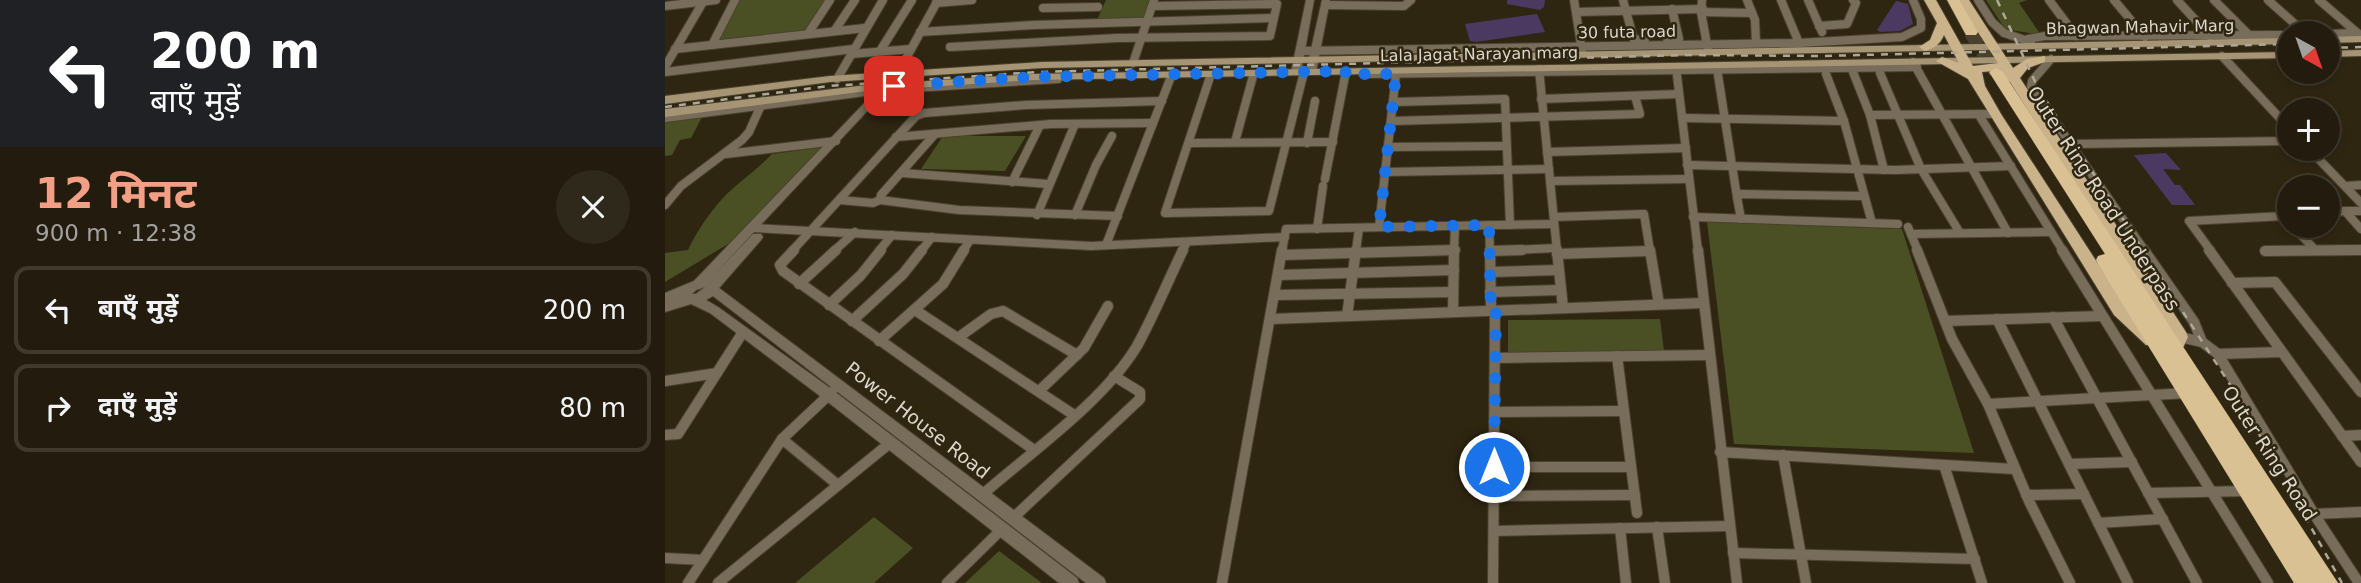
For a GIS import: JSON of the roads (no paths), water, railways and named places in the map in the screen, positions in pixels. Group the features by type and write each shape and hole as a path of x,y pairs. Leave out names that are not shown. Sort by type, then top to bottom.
{"highway":[{"path":"1944,0 1962,37"},
{"path":"1953,0 1962,37"},
{"name":"Outer Ring Road Underpass","path":"1989,70 2172,344"},
{"name":"Outer Ring Road","path":"2172,344 2189,393 2307,583"},
{"name":"Outer Ring Road","path":"2172,344 2327,583"}],"main road":[{"path":"1930,0 1942,24 1962,37 1964,61 2013,79"},
{"path":"1963,0 1992,46 1989,70 1994,114 2018,164 2120,310 2172,344"},
{"path":"1925,47 1935,42 1942,24"},
{"path":"2340,38 2360,35"},
{"name":"Lala Jagat Narayan marg","path":"665,100 898,73 1042,65 1314,54 1925,47 1962,37 1992,46"},
{"name":"Bhagwan Mahavir Marg","path":"1992,46 2031,42 2277,38"},
{"path":"2340,54 2361,53"},
{"name":"Bhagwan Mahavir Marg","path":"1989,70 2046,59 2277,55"},
{"path":"2013,79 2024,64 2046,59"},
{"name":"Lala Jagat Narayan marg","path":"665,116 887,88 1033,77 1915,64 1942,61 1964,61 1989,70"},
{"path":"1942,61 1989,70"},
{"path":"2018,164 2019,147 1981,85 1975,69 1997,67 2013,79 2172,344"}],"street":[{"path":"665,6 716,0"},
{"path":"712,45 735,0"},
{"path":"809,32 830,0"},
{"path":"835,30 855,0"},
{"path":"838,79 883,0"},
{"path":"880,51 912,0"},
{"path":"759,228 887,88 937,2 972,0"},
{"path":"1034,24 1047,0"},
{"path":"1303,73 1299,55 1310,0"},
{"path":"1210,76 1165,213 1269,211 1303,73 1314,54 1325,2 1404,6 1411,0"},
{"path":"1574,0 1582,51"},
{"path":"1607,0 1611,5 1660,9 1702,7 1752,13"},
{"path":"1659,0 1660,9"},
{"path":"1747,0 1752,13 1756,43"},
{"path":"1781,0 1800,43"},
{"path":"1808,0 1826,42"},
{"path":"1819,26 1847,24 1856,3 1853,0"},
{"path":"1702,7 1708,48 1756,43 1902,37 1919,33 1923,24 1913,0"},
{"path":"1978,0 2003,34 2015,40 2031,42 2076,36 2147,39 2210,36 2252,39"},
{"path":"2049,0 2076,36"},
{"path":"2114,0 2147,39"},
{"path":"2177,0 2210,36"},
{"path":"2214,0 2252,39"},
{"path":"2268,0 2292,21"},
{"path":"2319,0 2360,35"},
{"path":"665,69 703,2"},
{"path":"965,29 950,47 1141,39 1270,36 1277,2 1154,3 1147,20 1141,39 1132,63"},
{"path":"1043,8 1100,4"},
{"path":"1091,22 1100,4"},
{"path":"1576,12 1624,6"},
{"path":"1624,6 1635,40 1679,39 1672,9"},
{"path":"921,32 1034,24 1273,18"},
{"path":"675,49 809,32 865,28"},
{"path":"2340,34 2360,35"},
{"path":"665,69 852,51 911,49"},
{"path":"2222,56 2277,115"},
{"path":"2046,59 2031,87 2194,322 2203,342 2218,354 2313,514 2359,583"},
{"path":"1915,64 2008,233"},
{"path":"1676,68 1737,583"},
{"path":"1317,229 1346,73 1539,70 1563,308"},
{"path":"1853,72 1870,115 1884,170"},
{"path":"1106,245 1171,76 1303,73"},
{"path":"1880,73 1921,169 1960,233"},
{"path":"1379,227 1396,74"},
{"path":"1826,74 1844,121 1872,223"},
{"path":"1718,75 1741,219"},
{"path":"1235,142 1252,76"},
{"path":"665,307 699,291 887,98 887,88"},
{"path":"1541,99 1679,94"},
{"path":"1392,121 1640,114 1635,96"},
{"path":"1393,102 1505,99 1510,225"},
{"path":"1034,450 799,284 783,271 780,265 911,119 923,113 1026,105 1161,101"},
{"path":"1307,143 1315,101"},
{"path":"666,203 681,186 749,132 761,103"},
{"path":"1979,114 2018,164 2051,232 2268,583"},
{"path":"1870,115 1994,114"},
{"path":"1682,118 1844,121"},
{"path":"897,137 1040,125 1153,123"},
{"path":"1037,215 1075,124"},
{"path":"1012,181 1040,125"},
{"path":"880,200 881,195 935,134"},
{"path":"1075,215 1098,160 1112,136"},
{"path":"723,154 836,141"},
{"path":"2073,144 2277,141"},
{"path":"1189,142 1333,142"},
{"path":"1388,147 1506,146"},
{"path":"1547,152 1686,148"},
{"path":"2321,161 2361,203"},
{"path":"1687,165 1884,170 2018,164"},
{"path":"1385,172 1549,169"},
{"path":"902,173 1048,184"},
{"path":"1550,181 1689,179"},
{"path":"2346,186 2361,185"},
{"path":"1737,197 1739,194 1863,197"},
{"path":"840,200 873,203 880,200 959,210 1037,215 1118,216"},
{"path":"2345,211 2361,229"},
{"path":"2340,212 2361,211"},
{"path":"1221,583 1286,229 1510,225 1644,214 1659,304"},
{"path":"1693,217 1872,223 1960,233 2051,232"},
{"path":"2277,218 2189,221 2361,462"},
{"path":"1489,225 1495,358 1493,583"},
{"path":"1453,312 1455,226"},
{"path":"759,228 1106,245 1285,237"},
{"path":"1347,316 1359,228"},
{"path":"1906,228 1952,339 1989,404 2014,469 2070,583"},
{"path":"799,284 855,232"},
{"path":"828,304 861,275 893,235"},
{"path":"852,321 903,274 932,237"},
{"path":"2304,238 2316,251"},
{"path":"879,341 943,284 970,240"},
{"path":"983,494 1074,415 1114,376 1136,347 1187,242"},
{"path":"1282,255 1455,250"},
{"path":"2265,251 2361,250"},
{"path":"1490,251 1649,251"},
{"path":"1279,275 1454,270"},
{"path":"1491,272 1559,270"},
{"path":"2232,283 2276,282 2361,392"},
{"path":"1490,292 1561,290"},
{"path":"665,298 699,291"},
{"name":"Power House Road","path":"699,291 715,310 743,332 829,395 1071,583"},
{"name":"Power House Road","path":"699,291 841,385 1098,583"},
{"path":"1276,295 1453,292"},
{"path":"1271,319 1703,303"},
{"path":"1039,391 1090,339 1108,306"},
{"path":"915,310 1074,415"},
{"path":"959,337 991,314 1003,311 1077,355"},
{"path":"1945,321 2102,316"},
{"path":"2053,317 2197,583"},
{"path":"1997,319 2128,583"},
{"path":"665,435 678,434 743,332"},
{"path":"2172,344 2203,342"},
{"path":"2218,354 2281,352"},
{"path":"1495,358 1709,355"},
{"path":"1617,356 1637,513"},
{"path":"665,381 717,373"},
{"path":"1013,518 1140,399 1140,392 1114,376"},
{"path":"688,583 782,439 841,385"},
{"path":"1989,404 2189,393"},
{"path":"1495,412 1624,411"},
{"path":"2342,436 2361,435"},
{"path":"782,439 838,485"},
{"path":"718,583 890,443"},
{"path":"1720,452 2014,469"},
{"path":"1783,456 1806,583"},
{"path":"2069,464 2132,463"},
{"path":"1944,465 1982,583"},
{"path":"1494,467 1631,467"},
{"path":"2148,493 2250,491"},
{"path":"2026,495 2084,494"},
{"path":"1494,496 1635,495"},
{"path":"2313,514 2361,512"},
{"path":"2098,523 2163,519"},
{"path":"1494,531 1730,526"},
{"path":"1657,527 1665,583"},
{"path":"1620,528 1626,583"},
{"path":"947,583 1002,529"},
{"path":"1733,553 1975,559"},
{"path":"665,558 703,560"}],"tunnel":[{"path":"1971,32 1996,72"}],"railway":[{"path":"1997,0 2021,51"},
{"path":"2021,51 2277,44"},
{"path":"2340,48 2361,47"},
{"path":"665,107 829,86 1037,72 1687,55 1823,56 2021,51"},
{"path":"2021,51 2038,88 2240,400 2342,583"}]}
